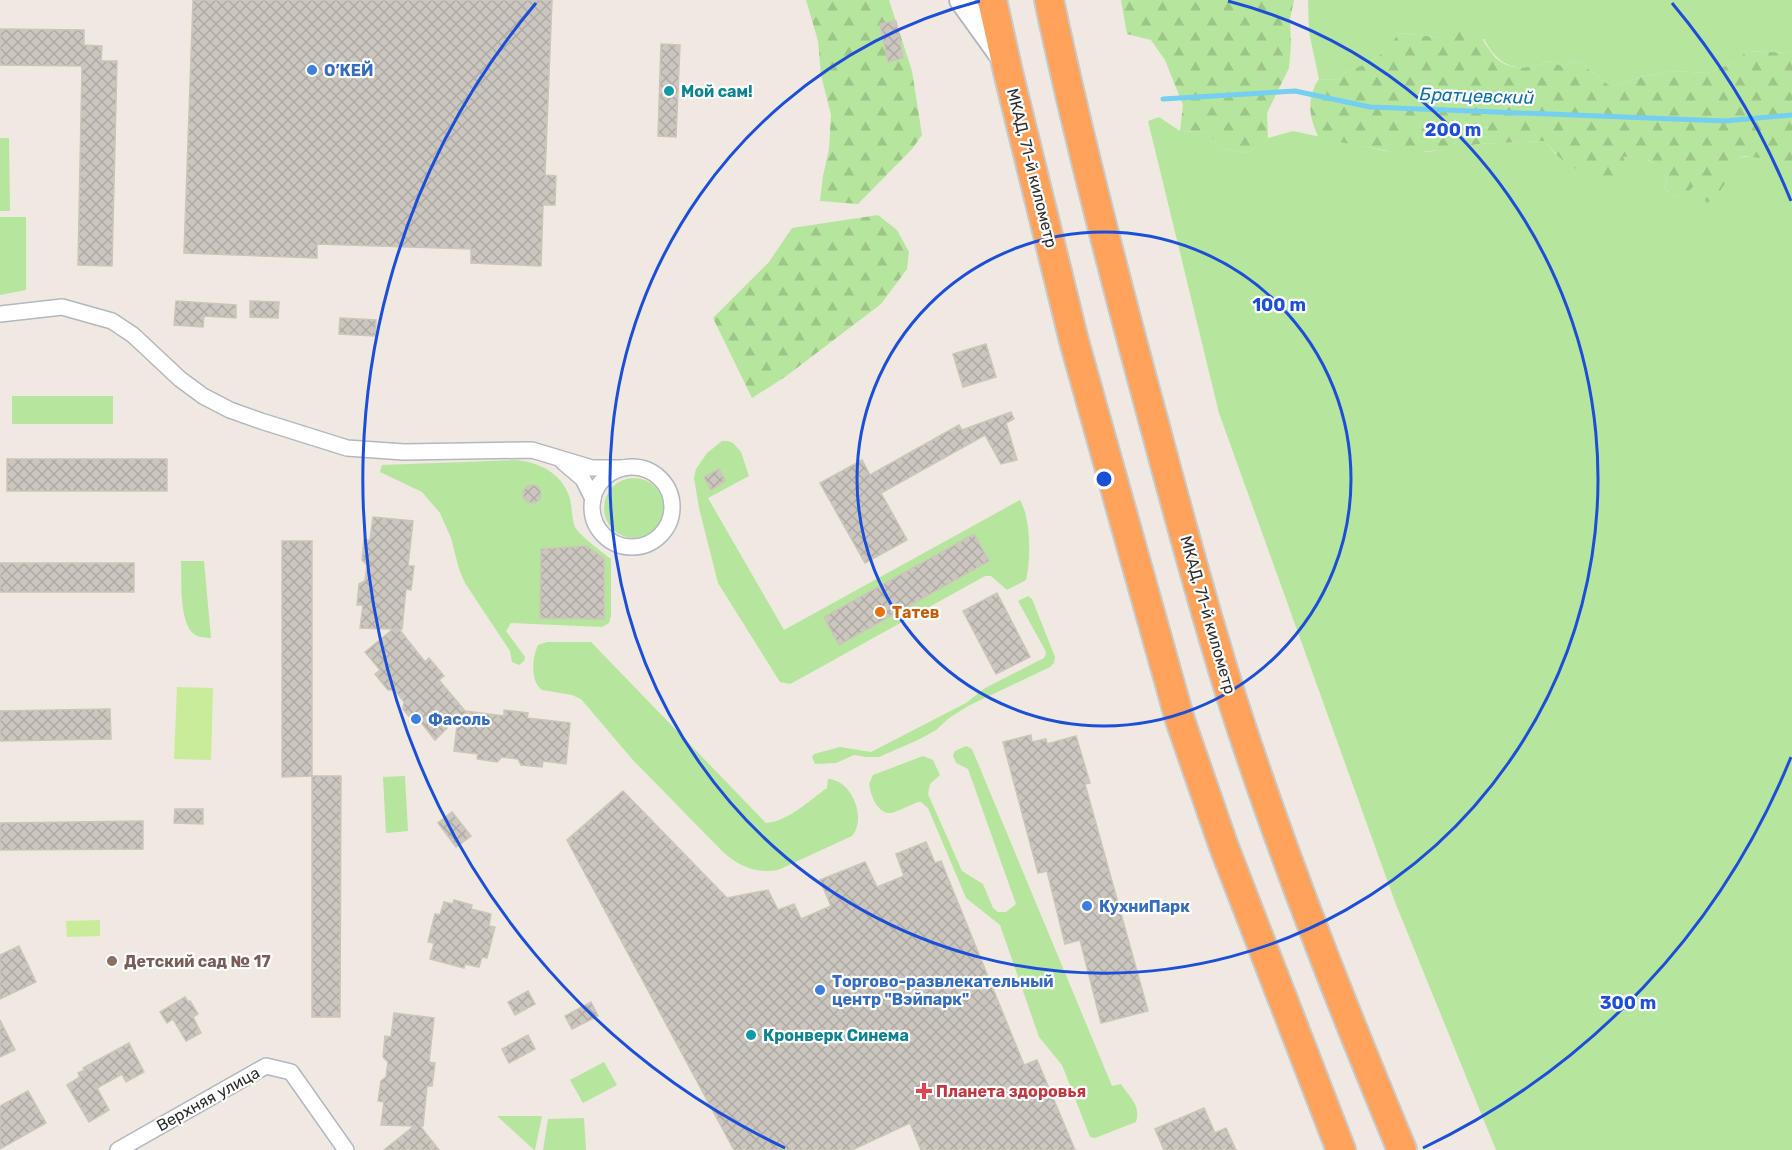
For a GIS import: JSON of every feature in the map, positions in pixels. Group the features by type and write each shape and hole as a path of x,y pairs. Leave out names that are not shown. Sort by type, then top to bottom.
{"highway":[{"name":"МКАД, 71-й километр","path":"992,0 1074,341 1180,720 1224,847 1341,1150"},
{"name":"МКАД, 71-й километр","path":"1049,0 1127,326 1197,583 1233,703 1277,829 1402,1150"}],"street":[{"path":"961,0 1007,69"},
{"path":"0,314 62,307 112,321 133,335 180,379 203,396 230,410 347,448 404,452 532,450 592,468 639,467 654,473 666,484 672,498 672,515 665,530 656,540 643,546 620,546 610,541 600,531 593,517 593,499 598,485 609,474 624,468"},
{"path":"558,457 583,479 593,499"},
{"name":"Верхняя улица","path":"118,1150 266,1066 291,1072 346,1150"}],"green space":[{"path":"806,0 889,0 912,71 922,135 912,149 858,204 820,201 829,149 831,115 821,75 818,41"},
{"path":"1121,0 1294,0 1290,19 1289,68 1267,113 1268,138 1248,153 1223,149 1206,132 1180,131 1183,105 1165,60 1151,40 1127,34"},
{"path":"1308,0 1792,0 1792,53 1747,51 1733,63 1708,73 1672,71 1640,77 1611,87 1578,61 1562,66 1549,61 1528,67 1511,66 1496,57 1484,39 1443,38 1400,33 1376,57 1349,70 1338,80 1319,79 1309,32"},
{"path":"1475,28 1491,52 1503,63 1526,67 1549,61 1562,66 1578,61 1611,87 1640,77 1672,71 1708,73 1733,63 1747,51 1792,53 1792,162 1745,156 1727,163 1732,173 1716,197 1707,203 1694,186 1676,197 1664,188 1667,178 1658,167 1643,158 1623,157 1629,169 1617,179 1606,178 1576,169 1560,158 1545,141 1478,144 1404,154 1319,138 1310,108 1312,93 1319,79 1338,80 1349,70 1377,57 1400,33 1443,38 1453,30"},
{"path":"1159,117 1180,131 1206,132 1223,149 1248,153 1268,138 1293,131 1385,151 1426,152 1478,144 1545,141 1555,154 1642,157 1658,166 1667,178 1664,188 1676,197 1717,168 1735,159 1756,157 1792,162 1792,1150 1496,1150 1395,902 1219,413 1148,121"},
{"path":"0,138 9,138 10,211 0,211"},
{"path":"878,215 897,230 909,252 907,269 881,304 785,377 752,398 713,318 769,262 792,228"},
{"path":"0,217 26,217 26,290 0,295"},
{"path":"12,396 113,396 113,424 12,424"},
{"path":"722,441 733,443 741,452 749,476 708,498 784,630 1020,500 1024,508 1029,539 1026,580 1007,590 991,576 985,576 794,682 790,684 780,682 718,583 699,508 694,478 696,469 707,453"},
{"path":"516,460 534,463 549,471 567,490 575,527 611,559 609,623 602,627 511,623 506,631 525,657 519,665 512,662 510,651 465,583 451,538 440,513 422,492 380,472 382,465","holes":["587,546 604,559 604,619 540,618 541,550"]},
{"path":"628,478 640,478 651,483 659,491 664,508 662,520 651,533 640,538 628,538 617,533 609,525 604,514 604,502 609,491 617,483"},
{"path":"181,561 204,561 211,638 197,636 187,623 182,602"},
{"path":"1028,596 1032,599 1055,657 1050,667 968,706 936,730 879,757 854,755 836,763 815,764 812,757 814,754 840,747 871,752 966,703 985,688 1044,658 1045,650 1018,601"},
{"path":"547,642 591,642 766,823 782,819 798,810 827,788 828,779 837,781 844,786 855,801 858,820 852,836 778,870 755,870 734,861 632,759 581,699 572,695 542,690 538,686 533,669 534,656 538,645"},
{"path":"177,687 213,688 211,760 174,759"},
{"path":"966,746 972,749 1112,1086 1121,1084 1136,1106 1136,1122 1095,1138 1090,1137 1062,1065 1039,1037 1000,925 966,898 928,808 918,802 895,812 884,812 872,795 869,784 873,775 923,756 933,760 940,775 930,784 928,794 962,871 983,884 993,908 998,912 1006,912 1016,904 968,769 956,763 953,755 955,751"},
{"path":"405,776 408,831 386,833 383,777"},
{"path":"100,920 100,936 67,937 66,921"},
{"path":"604,1062 617,1085 583,1103 570,1080"},
{"path":"497,1116 542,1116 535,1150 534,1150"},
{"path":"584,1118 586,1150 543,1150 548,1119"}],"building":[{"path":"193,0 552,0 545,175 556,176 555,205 543,205 541,266 471,263 471,249 317,244 317,258 184,253"},
{"path":"896,21 903,58 888,62 880,24"},
{"path":"0,29 84,30 84,45 102,46 101,61 117,61 112,266 78,265 82,66 0,65"},
{"name":"Мой сам!","path":"661,44 680,45 676,137 658,136"},
{"path":"176,301 236,305 236,318 204,316 203,327 174,325"},
{"path":"250,301 279,302 278,318 250,317"},
{"path":"340,318 376,320 375,336 339,334"},
{"path":"986,344 996,377 963,387 953,354"},
{"path":"1011,412 1014,419 1006,423 1017,460 1001,464 985,435 881,493 907,540 865,563 820,483 862,460 870,475 959,425 962,430"},
{"path":"7,459 167,459 167,491 7,491"},
{"path":"719,469 725,481 711,490 704,477"},
{"path":"532,485 538,488 541,494 538,500 532,503 526,500 523,494 526,488"},
{"path":"373,517 413,521 408,566 414,566 411,590 406,589 402,629 399,629 425,662 429,658 444,676 439,680 465,711 504,716 504,710 528,713 527,718 570,723 566,764 543,761 542,767 521,765 518,759 502,757 497,762 477,759 478,754 454,751 458,717 435,740 420,721 416,725 403,709 404,702 395,690 388,690 375,674 380,670 365,652 393,629 360,628 363,605 357,605 359,584 365,581 367,565 362,560 364,540 370,540"},
{"path":"974,534 989,561 839,645 824,617"},
{"path":"282,541 312,541 312,776 282,777"},
{"path":"587,546 604,559 604,619 540,618 541,549"},
{"path":"0,563 134,563 134,592 0,592"},
{"path":"997,593 1030,657 996,674 963,611"},
{"path":"110,709 111,739 0,741 0,711"},
{"name":"КухниПарк","path":"1031,735 1032,742 1046,739 1047,744 1076,736 1090,783 1085,784 1148,1011 1101,1023 1080,940 1065,944 1047,871 1038,873 1003,742"},
{"path":"312,776 341,776 340,1017 312,1017"},
{"name":"Торгово-развлекательный центр \"Вэйпарк\"","path":"623,791 727,898 768,890 778,910 794,904 801,919 831,906 820,880 865,862 877,887 904,876 896,854 926,842 935,863 941,861 1024,1065 1037,1060 1075,1150 921,1150 910,1123 852,1150 734,1150 567,840"},
{"path":"175,809 203,809 203,824 174,823"},
{"path":"452,812 471,836 456,847 438,823"},
{"path":"143,821 143,849 0,850 0,823"},
{"path":"454,900 472,905 471,909 491,914 489,926 495,927 487,958 482,957 479,967 465,964 464,968 430,959 434,943 428,942 435,914 440,915 444,902 453,904"},
{"path":"19,946 36,982 0,999 0,955"},
{"path":"528,991 535,1004 515,1015 508,1002"},
{"path":"185,997 198,1014 193,1017 201,1033 186,1041 173,1019 167,1023 160,1012"},
{"path":"591,1002 598,1016 572,1029 565,1016"},
{"path":"394,1013 434,1018 429,1062 435,1063 432,1086 427,1086 423,1126 420,1126 439,1150 384,1150 414,1126 381,1125 384,1102 378,1101 381,1081 386,1077 388,1062 383,1057 385,1036 391,1037"},
{"path":"0,1020 15,1050 0,1057"},
{"path":"528,1035 535,1049 509,1063 502,1049"},
{"path":"129,1043 144,1072 126,1082 122,1074 97,1088 109,1110 89,1122 67,1085 80,1077 78,1073 85,1070 83,1068"},
{"path":"28,1091 46,1123 0,1149 0,1106"},
{"path":"1204,1108 1215,1133 1226,1128 1236,1150 1164,1150 1155,1129"}],"waterway":[{"name":"Братцевский","path":"1163,99 1295,91 1370,107 1725,121 1792,115"}],"place":[{"name":"О’КЕЙ","path":"312,70"},
{"name":"Мой сам!","path":"669,91"},
{"name":"Татев","path":"880,612"},
{"name":"Фасоль","path":"416,719"},
{"name":"КухниПарк","path":"1087,906"},
{"name":"Детский сад № 17","path":"112,961"},
{"name":"Торгово-развлекательный центр \"Вэйпарк\"","path":"820,990"},
{"name":"Кронверк Синема","path":"751,1035"},
{"name":"Планета здоровья","path":"924,1091"}]}
